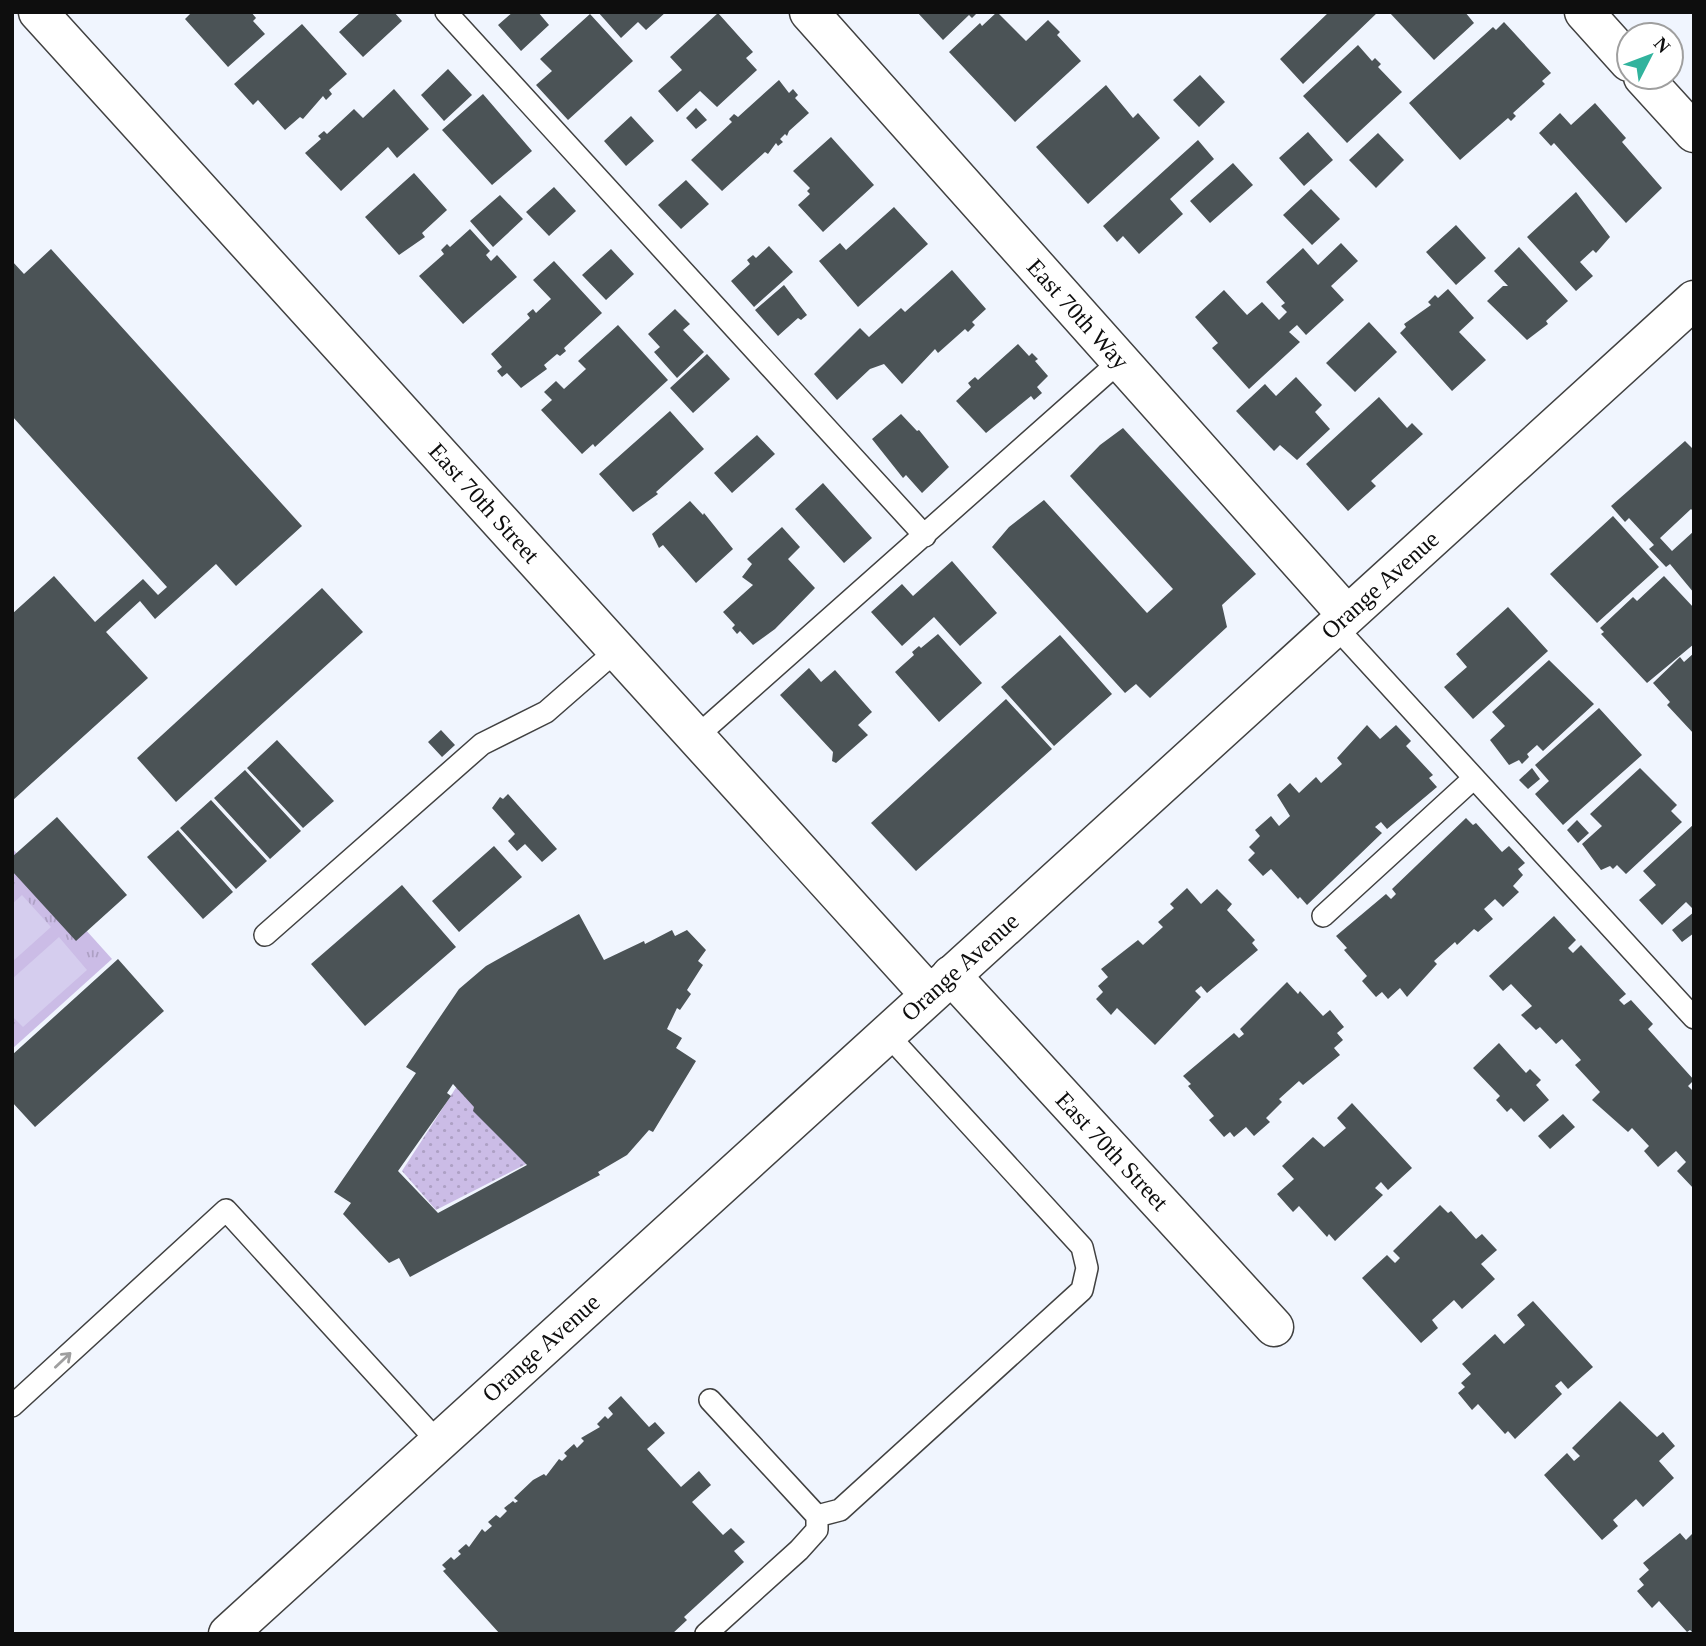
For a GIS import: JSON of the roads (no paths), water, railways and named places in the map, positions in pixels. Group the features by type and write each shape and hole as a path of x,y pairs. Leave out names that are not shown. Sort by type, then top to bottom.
{"street":[{"name":"East 70th Street","path":"38,12 696,737 1274,1327"},
{"name":"East 70th Way","path":"809,12 1120,361 1341,621"},
{"path":"1584,12 1615,46"},
{"path":"1656,91 1694,133"},
{"name":"Orange Avenue","path":"228,1634 1694,300"}],"lane":[{"path":"446,12 925,536"},
{"path":"696,737 1120,361"},
{"path":"1341,621 1474,778 1694,1018"},
{"path":"265,934 482,744 546,712 617,650"},
{"path":"1324,916 1474,778"},
{"path":"817,1516 840,1510 1082,1290 1087,1268 1082,1247 887,1034"},
{"path":"12,1406 226,1210 438,1442"},
{"path":"706,1634 799,1550 817,1530 817,1516 709,1399"}]}
